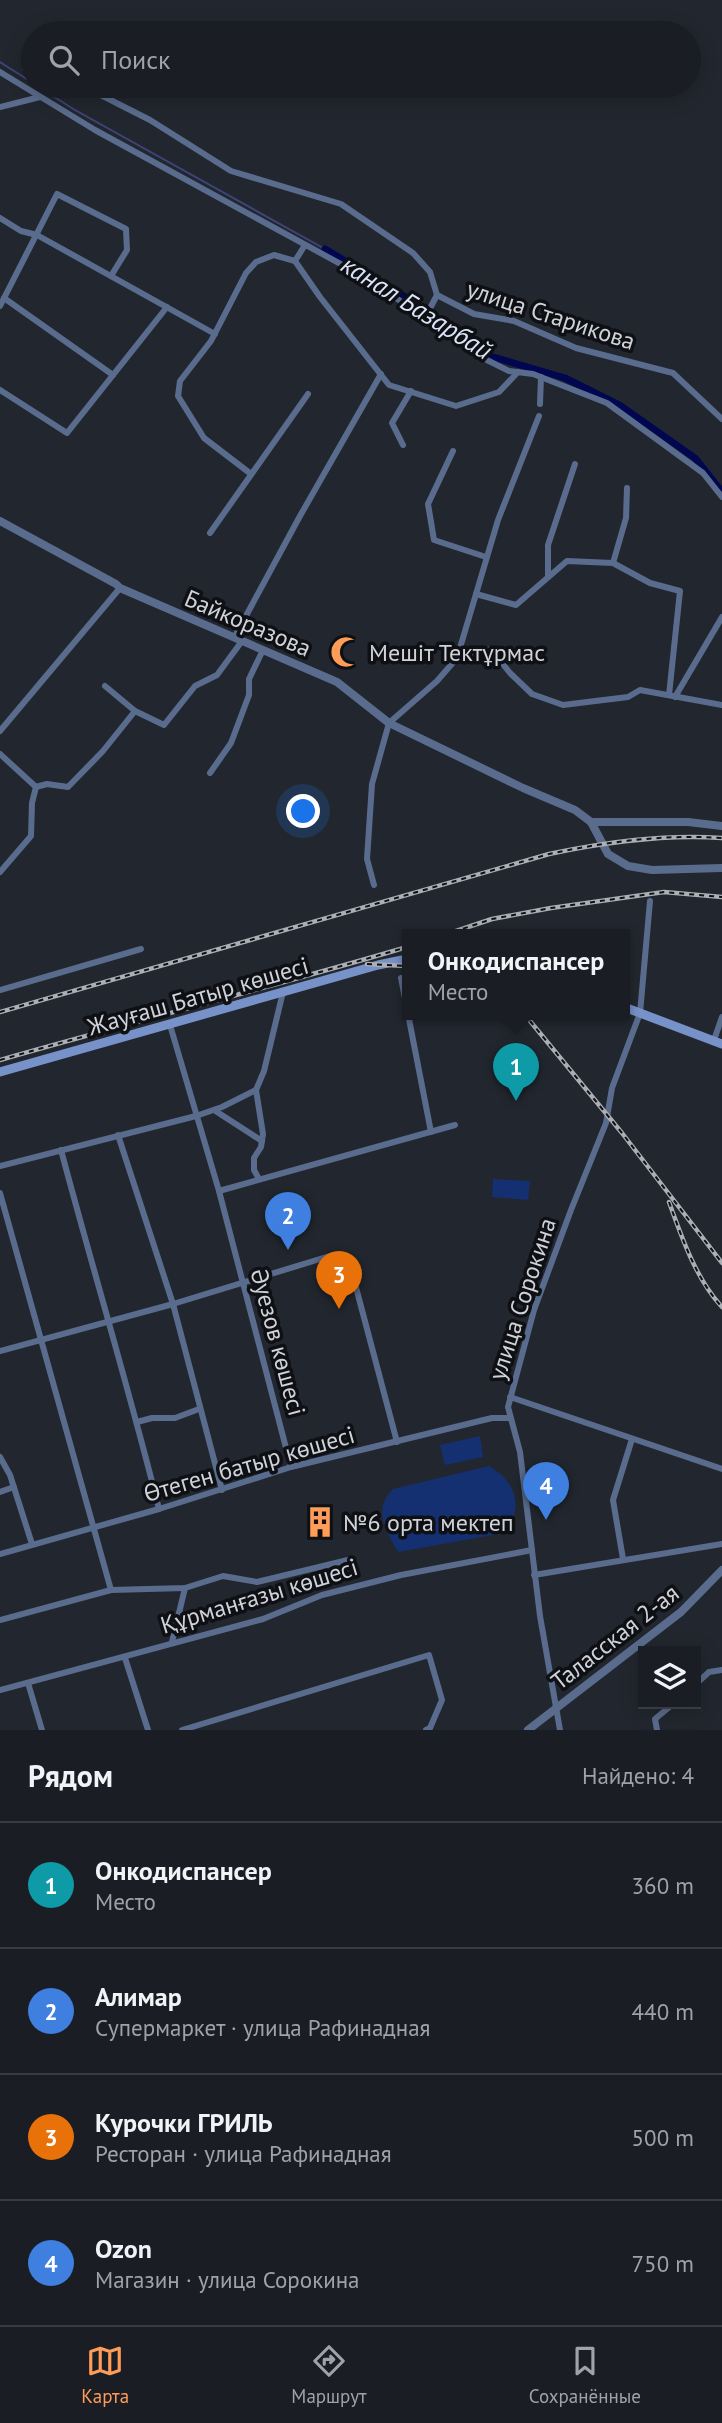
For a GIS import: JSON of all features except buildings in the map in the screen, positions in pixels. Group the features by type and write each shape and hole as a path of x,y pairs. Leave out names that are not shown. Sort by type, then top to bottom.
{"main road":[{"name":"Жауғаш Батыр көшесі","path":"0,1072 402,960"},
{"path":"630,1009 718,1042"}],"street":[{"path":"0,72 21,85"},
{"path":"0,107 36,98"},
{"path":"42,98 95,130 370,280 483,358 509,371 541,377 607,403 703,473 722,497"},
{"name":"улица Старикова","path":"107,98 150,120 231,171 341,204 413,253 430,272 436,297 474,314 514,321 576,348 673,373 722,419"},
{"path":"0,306 57,194 126,229 127,250 111,276"},
{"path":"0,218 21,231 37,234 215,334"},
{"path":"295,261 305,244"},
{"path":"251,474 204,438 178,396 180,382 215,334 246,273 256,262 274,255 295,261 389,385 456,406 499,392 518,372"},
{"path":"425,318 436,297"},
{"path":"4,298 113,375"},
{"path":"0,390 66,433 167,307"},
{"path":"105,686 135,711 164,724 195,686 217,676 300,516 381,374"},
{"path":"540,404 541,377"},
{"path":"403,445 392,422 411,391"},
{"path":"210,533 308,394"},
{"path":"374,885 367,859 372,784 390,723 437,681 457,658 486,557 539,416"},
{"path":"453,451 428,504 435,540 486,557"},
{"path":"548,578 548,545 575,464"},
{"path":"613,563 626,518 628,488"},
{"name":"Байкоразова","path":"0,521 120,588 337,682 390,723 523,788 575,810 591,822"},
{"path":"475,594 516,605 567,561 613,563 650,583 680,591 672,696"},
{"path":"0,732 120,588"},
{"path":"672,696 722,617"},
{"path":"457,658 491,649 510,673 532,694 563,705 628,697 640,690 722,705"},
{"path":"210,773 230,743 249,695 249,679 263,650"},
{"path":"36,787 47,784 68,787 103,751 135,711"},
{"path":"0,754 36,787"},
{"path":"0,872 31,836 32,803 36,787"},
{"path":"722,825 688,822 591,822 608,854 628,866 652,870 722,868"},
{"name":"улица Сорокина","path":"560,1730 534,1575 520,1452 508,1407 534,1310 570,1210 606,1123 612,1088 640,1013 650,901"},
{"path":"0,990 142,949"},
{"path":"401,978 402,983"},
{"path":"258,1180 254,1170 254,1158 262,1141 256,1090 264,1071 283,992"},
{"path":"718,1042 722,1017"},
{"path":"409,1020 431,1132"},
{"name":"Әуезов көшесі","path":"170,1025 219,1191 290,1467"},
{"path":"0,1166 196,1116 256,1090"},
{"path":"214,1110 262,1141"},
{"path":"219,1191 455,1125"},
{"path":"118,1135 173,1304 222,1490"},
{"path":"61,1150 159,1509"},
{"path":"0,1193 111,1590"},
{"path":"0,1351 173,1304 333,1255 349,1261 397,1442"},
{"path":"510,1397 722,1469"},
{"path":"137,1422 152,1418 175,1418 199,1409"},
{"name":"Өтеген батыр көшесі","path":"0,1554 159,1509 290,1467 492,1418 509,1418"},
{"path":"623,1559 613,1500 632,1439"},
{"path":"0,1457 14,1487 32,1544"},
{"path":"0,1492 14,1487"},
{"path":"534,1575 722,1544"},
{"name":"Құрманғазы көшесі","path":"0,1690 263,1619 322,1595 401,1575 532,1550"},
{"path":"0,1620 111,1590 185,1588 223,1576 257,1582 348,1560"},
{"name":"Таласская 2-ая","path":"528,1730 681,1612 722,1570"},
{"path":"172,1642 185,1588"},
{"path":"182,1730 429,1656 442,1700 430,1728 426,1730"},
{"path":"125,1658 148,1730"},
{"path":"701,1679 709,1672 722,1670"},
{"path":"28,1683 41,1730"},
{"path":"657,1730 655,1720 667,1709"}],"shaded area":[{"path":"493,1179 530,1181 528,1200 492,1197"},
{"path":"480,1436 483,1457 445,1465 440,1445"},
{"path":"489,1466 506,1479 514,1496 514,1515 504,1533 398,1552 382,1513 383,1505 393,1489"}],"waterway":[{"path":"0,62 21,75"},
{"path":"56,98 325,249"},
{"name":"канал Базарбай","path":"325,249 414,302 490,356 565,378 621,406 695,458 722,492"}],"railway":[{"path":"0,1012 549,854 635,840 722,838"},
{"path":"462,929 492,919 551,908 664,892 722,897"},
{"path":"0,1060 402,948"},
{"path":"367,964 402,966"},
{"path":"529,1020 622,1133 722,1263"},
{"path":"669,1202 697,1271 722,1307"}],"place":[{"name":"Мешіт Тектұрмас","path":"346,652"},
{"name":"Онкодиспансер","path":"516,1101"},
{"name":"Алимар","path":"288,1250"},
{"name":"Курочки ГРИЛЬ","path":"339,1309"},
{"name":"Ozon","path":"546,1520"},
{"name":"№6 орта мектеп","path":"320,1522"}]}
